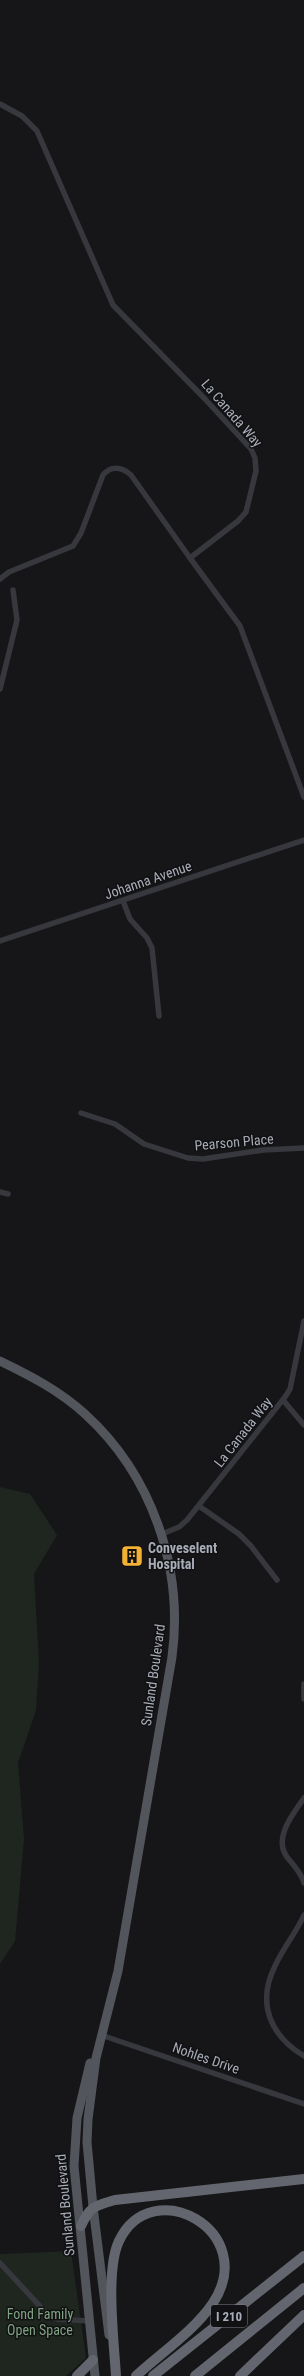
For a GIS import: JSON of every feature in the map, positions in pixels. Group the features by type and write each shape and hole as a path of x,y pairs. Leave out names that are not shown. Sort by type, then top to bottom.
{"highway":[{"path":"80,2226 87,2212 93,2207 115,2200 180,2191 304,2179"},
{"path":"115,2376 112,2289 113,2262 119,2241 129,2226 145,2216 164,2211 184,2212 202,2222 218,2240 225,2261 222,2283 206,2311 137,2376"},
{"name":"I 210","path":"153,2376 304,2256"},
{"name":"I 210","path":"195,2376 304,2288"},
{"path":"240,2376 304,2315"},
{"path":"76,2376 94,2360"}],"main road":[{"name":"Sunland Boulevard","path":"0,1361 32,1376 52,1389 84,1414 102,1431 135,1476 146,1497 162,1534 173,1585 173,1648 118,1971 101,2035 88,2119 87,2142 93,2207 115,2376"},
{"name":"Sunland Boulevard","path":"95,2376 74,2166 77,2118 92,2055 101,2035"}],"street":[{"name":"La Canada Way","path":"0,104 22,116 37,131 113,305 251,448 255,458 256,471 246,512 238,521 190,558"},
{"path":"0,579 9,572 73,546 81,533 103,475 111,469 117,468 131,475 240,626 304,797"},
{"path":"0,689 12,648 17,620 13,590"},
{"name":"Johanna Avenue","path":"0,941 304,840"},
{"path":"123,901 130,919 147,938 152,948 159,1016"},
{"name":"Pearson Place","path":"81,1113 115,1124 144,1144 188,1158 203,1159 263,1150 304,1148"},
{"path":"0,1192 8,1194"},
{"name":"La Canada Way","path":"162,1534 179,1527 199,1506 290,1390 304,1321"},
{"path":"283,1400 304,1424"},
{"path":"199,1506 239,1534 251,1546 277,1580"},
{"path":"304,1684 304,1699"},
{"path":"304,1798 290,1818 282,1840 286,1855 300,1873 304,1883"},
{"path":"304,1915 272,1972 268,1999 269,2017 274,2030 293,2049 304,2056"},
{"name":"Nohles Drive","path":"101,2035 304,2104"},
{"path":"0,2264 49,2316 57,2319 89,2320"}],"green space":[{"path":"0,1487 30,1494 57,1535 34,1574 39,1663 36,1710 18,1763 24,1839 15,1941 0,1964"},
{"name":"Fond Family Open Space","path":"71,2251 86,2358 66,2376 0,2376 0,2254"}],"place":[{"name":"Conveselent Hospital","path":"132,1556"}]}
